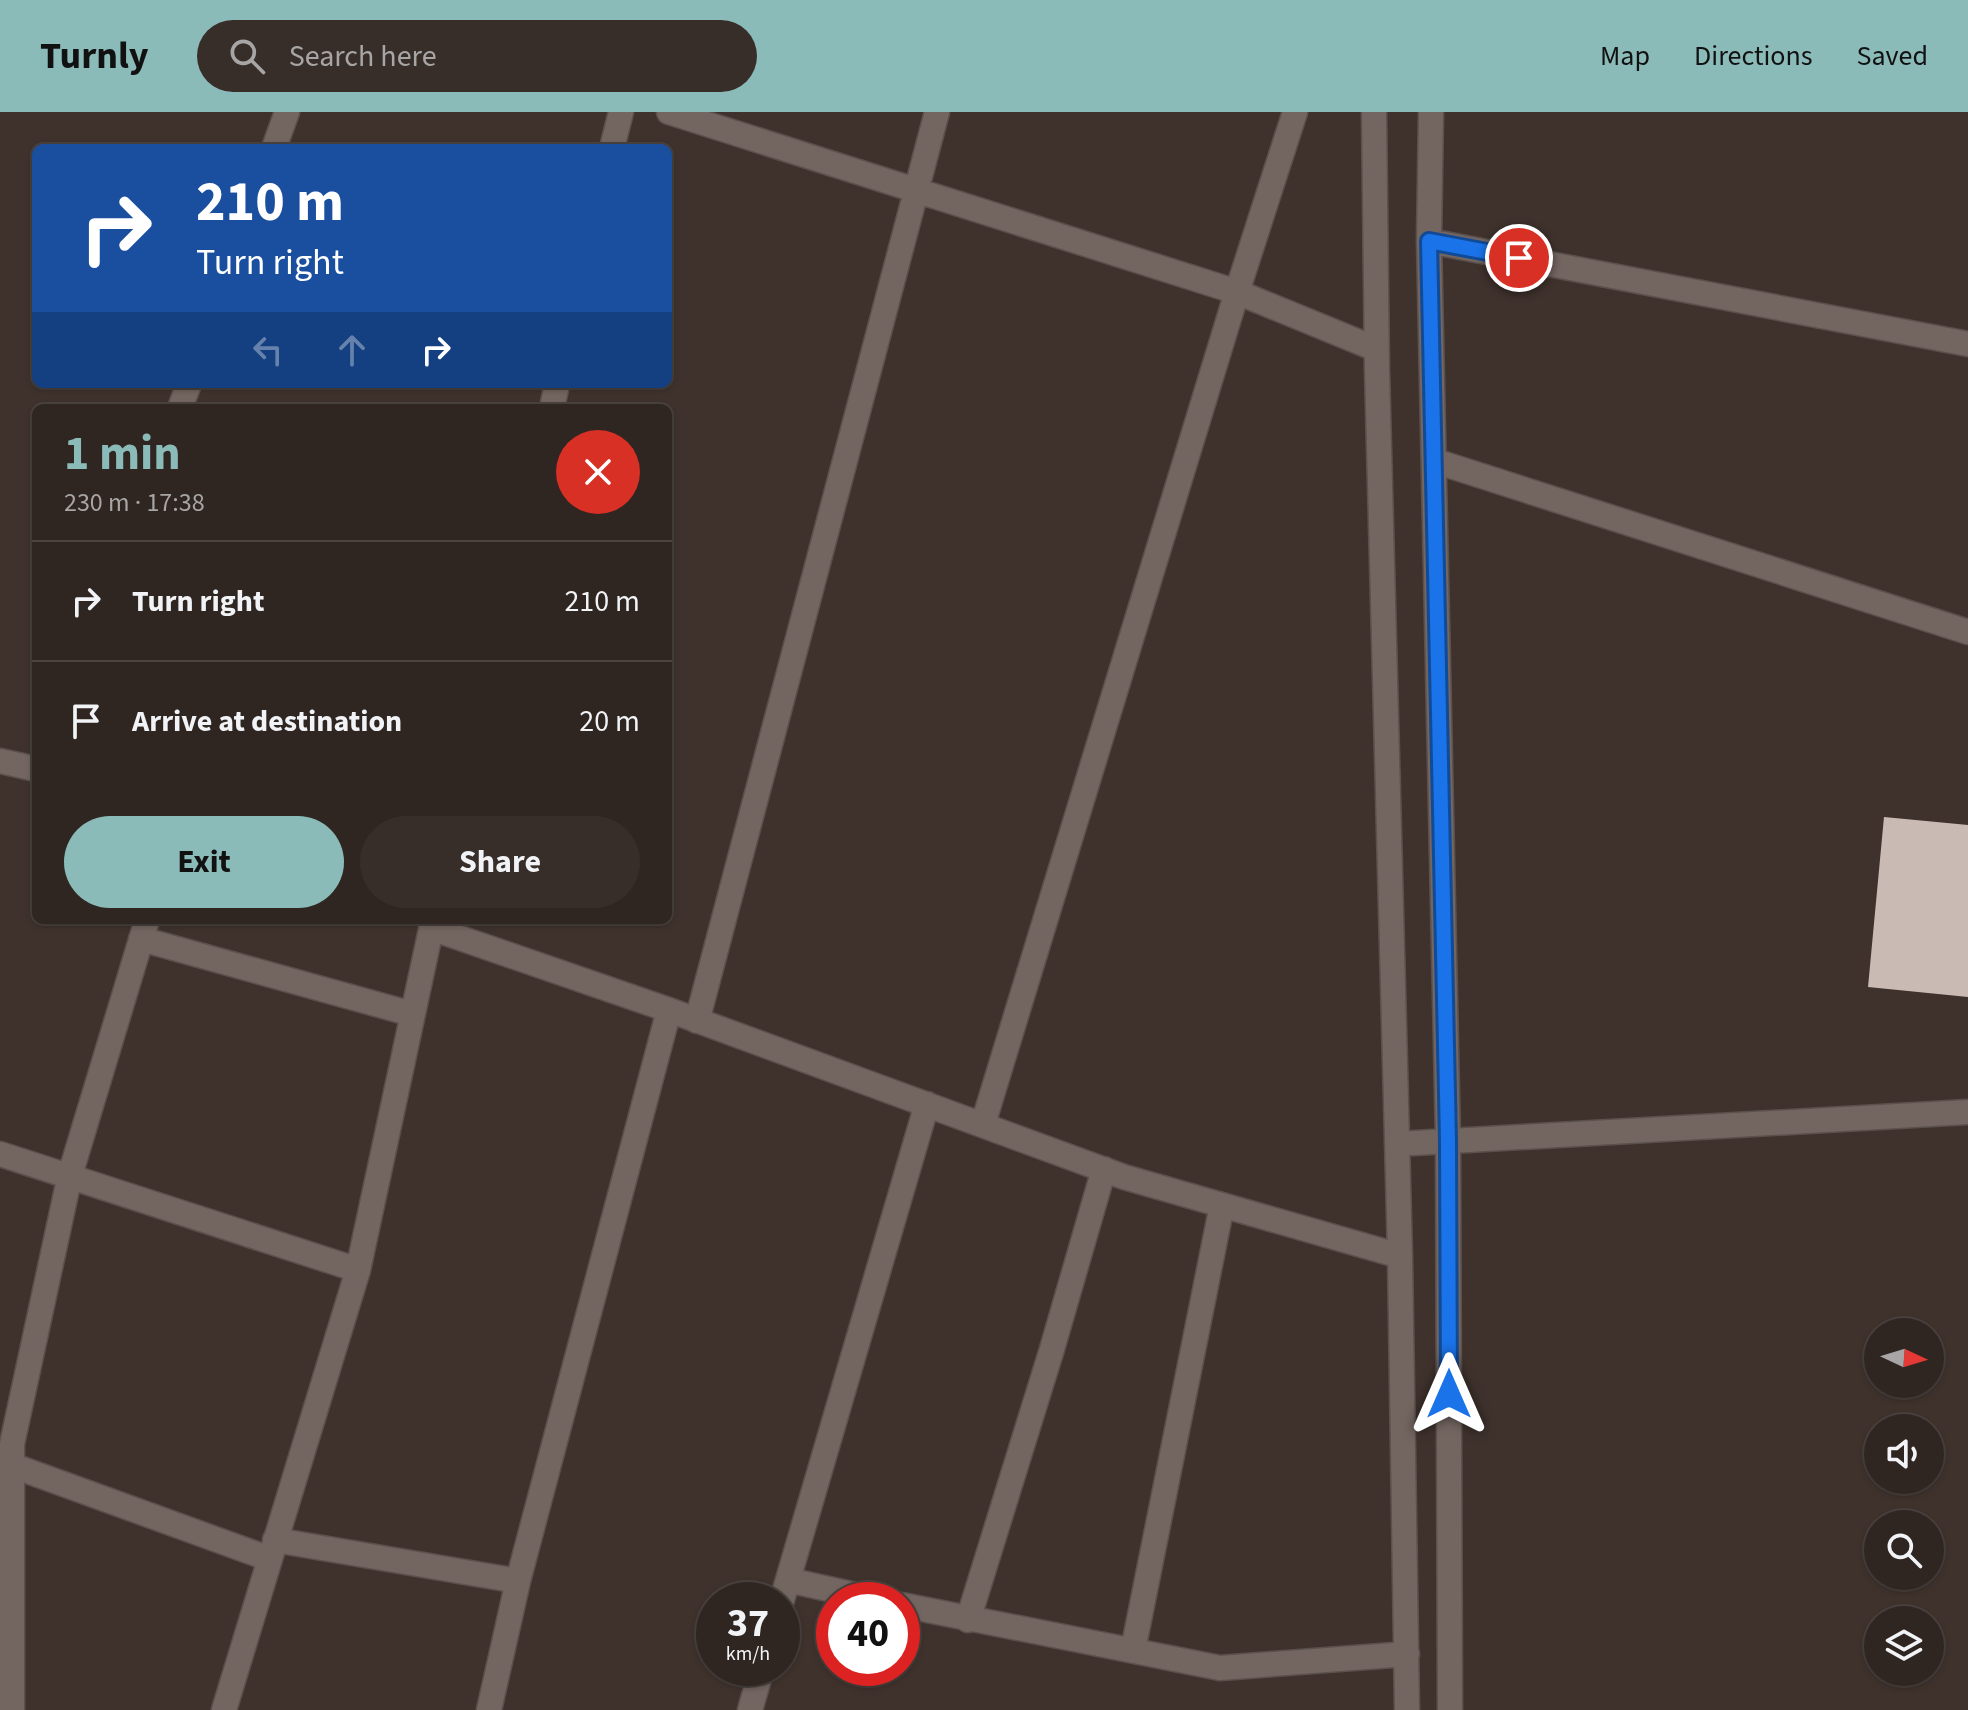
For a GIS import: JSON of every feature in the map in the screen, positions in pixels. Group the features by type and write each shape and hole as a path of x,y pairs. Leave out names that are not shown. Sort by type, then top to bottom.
{"street":[{"path":"275,144 287,112"},
{"path":"613,144 621,112"},
{"path":"669,112 1237,292 1376,349"},
{"path":"697,1021 937,112"},
{"path":"983,1124 1295,112"},
{"path":"1374,112 1376,349 1400,1256 1407,1710"},
{"path":"1431,112 1429,241 1448,1141 1450,1710"},
{"path":"1429,241 1968,344"},
{"path":"1435,461 1968,632"},
{"path":"0,761 32,768"},
{"path":"224,1710 358,1270 432,924 1104,1169 1400,1256"},
{"path":"12,1710 8,1451 70,1175 144,929 412,1014"},
{"path":"489,1710 518,1581 669,1010"},
{"path":"787,1582 927,1104"},
{"path":"1397,1144 1968,1112"},
{"path":"0,1154 358,1270"},
{"path":"968,1620 1104,1169"},
{"path":"1133,1650 1222,1205"},
{"path":"8,1451 272,1550 518,1581"},
{"path":"920,1609 1220,1668 1407,1654"},
{"path":"750,1710 757,1686"}],"building":[{"path":"1884,817 1968,825 1968,997 1868,987"}],"route":[{"path":"1449,1394 1448,1141 1429,241 1519,258"}]}
